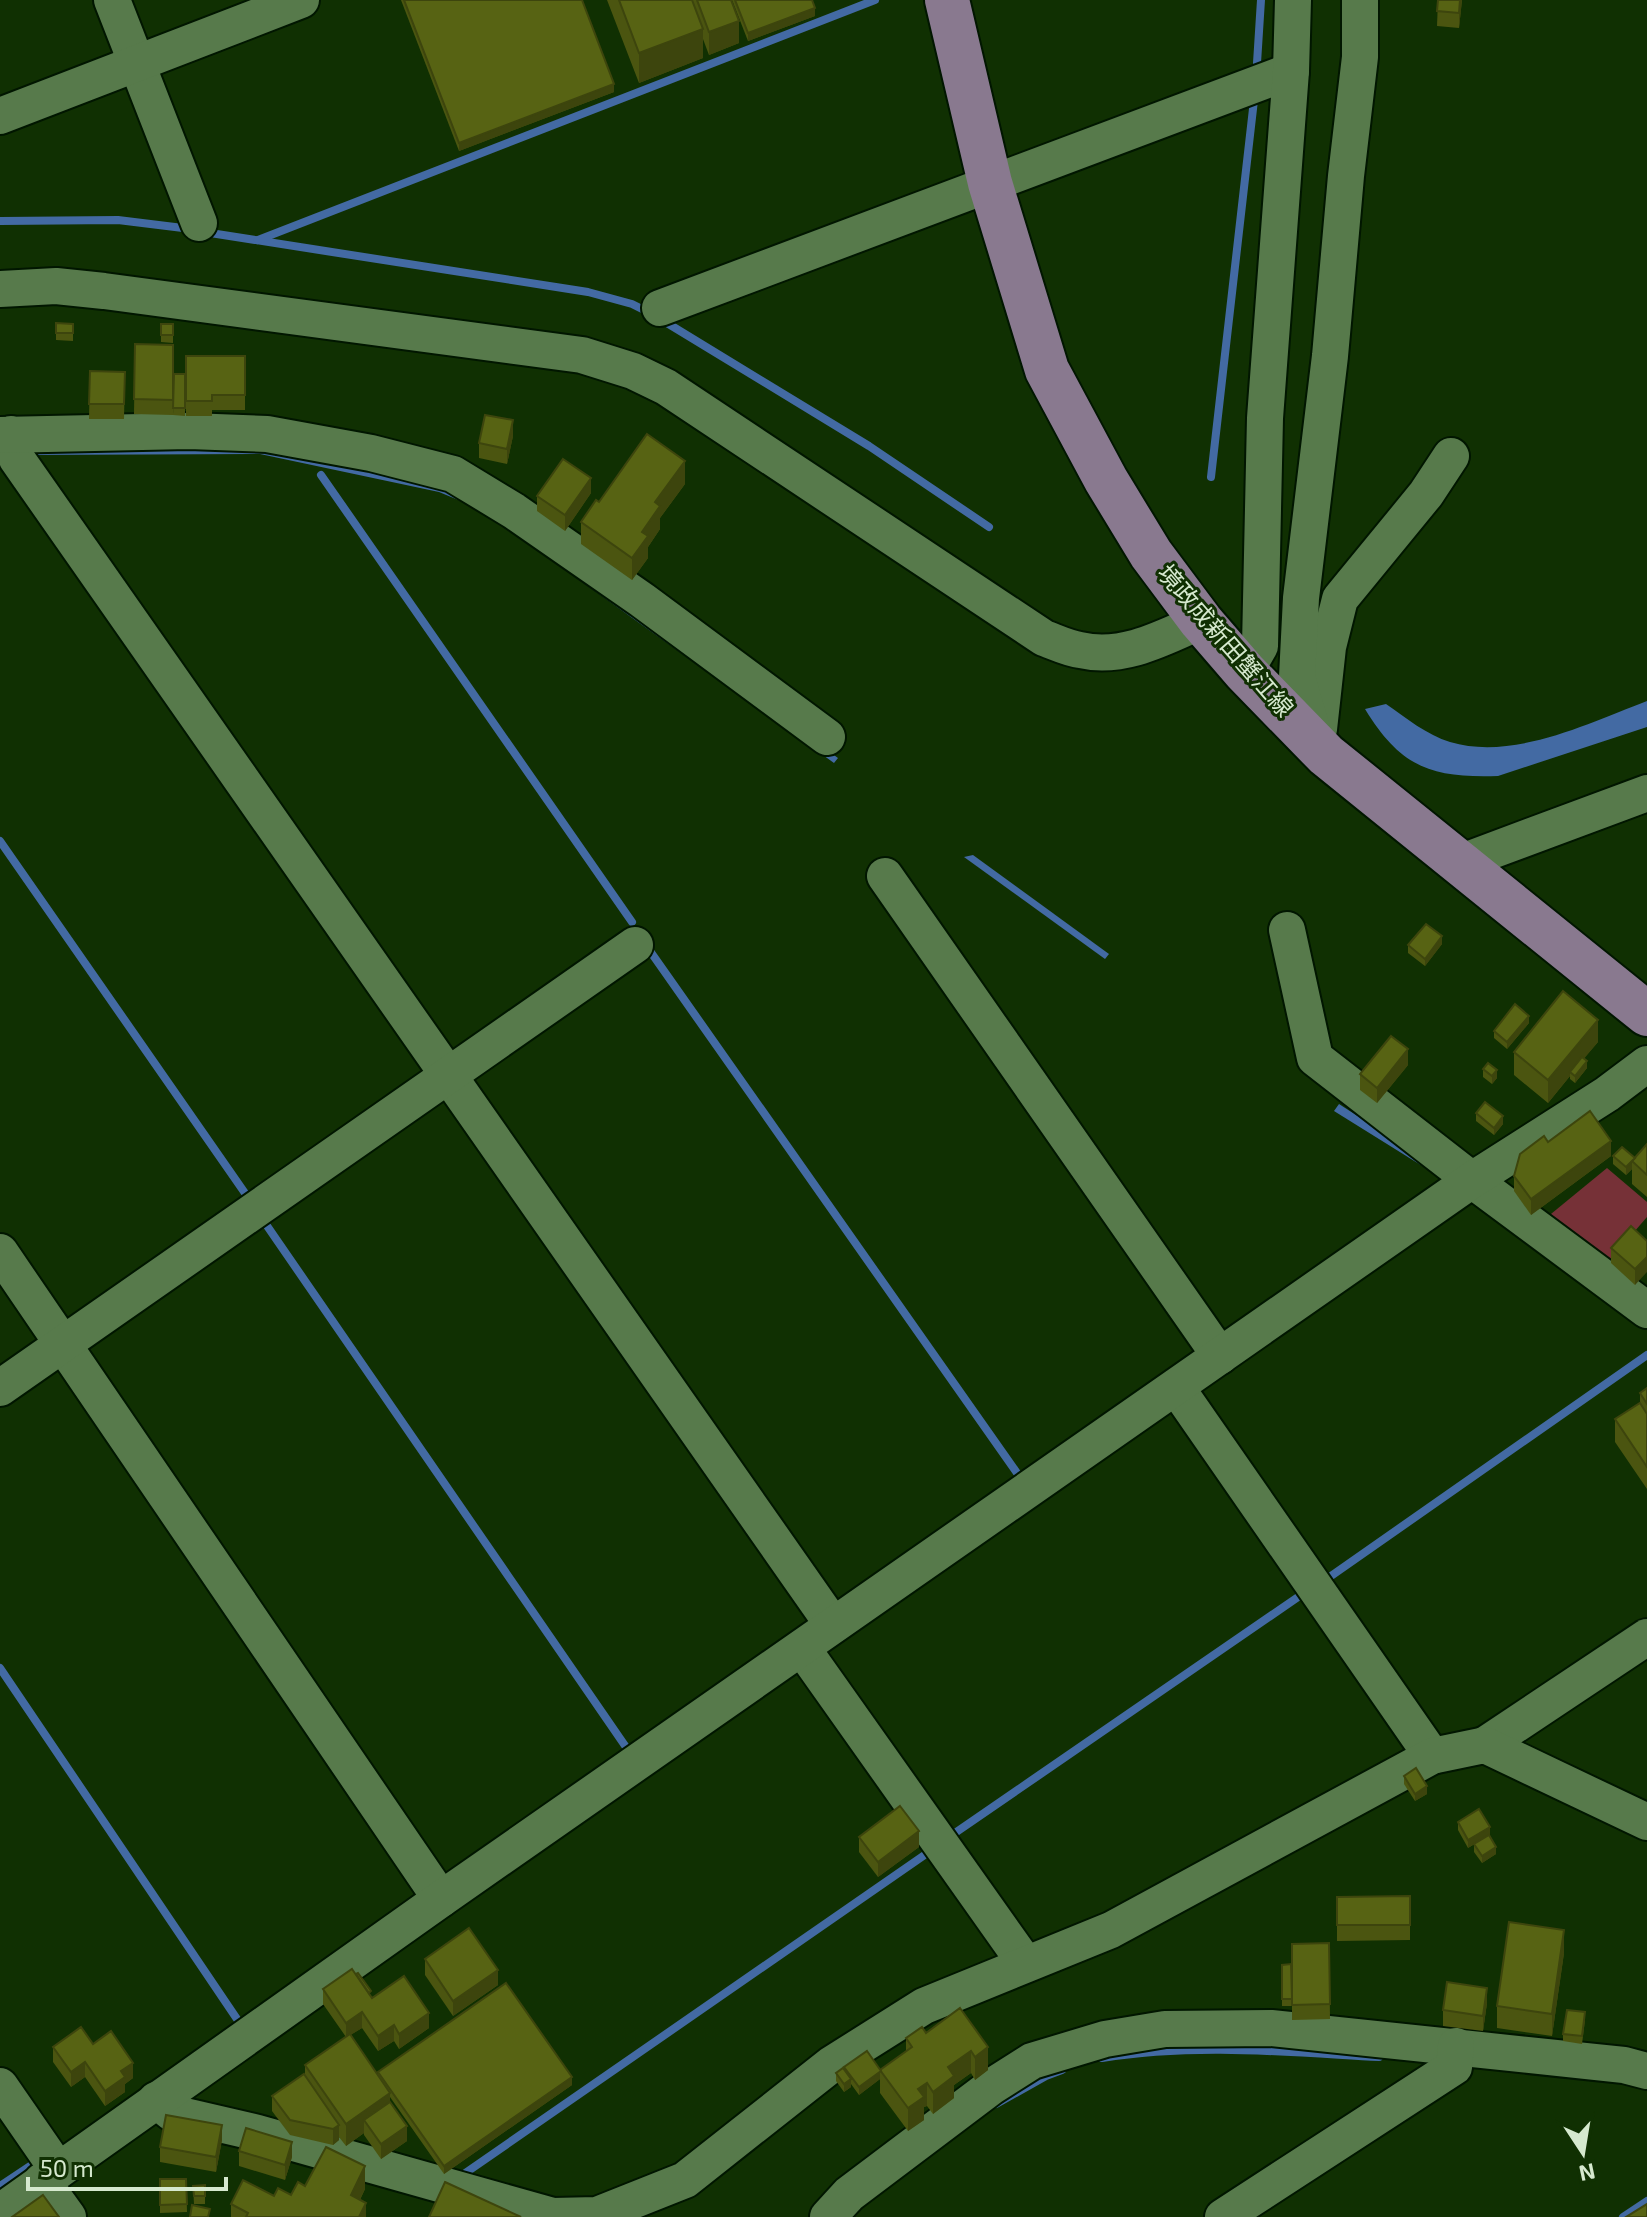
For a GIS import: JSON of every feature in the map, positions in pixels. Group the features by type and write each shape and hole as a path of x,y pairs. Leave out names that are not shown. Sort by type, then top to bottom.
{"main road":[{"name":"境政成新田蟹江線","path":"947,0 990,183 1047,370 1106,480 1151,554 1201,621 1245,672 1317,746 1647,1014"}],"street":[{"path":"112,0 199,223"},
{"path":"0,116 301,0"},
{"path":"1245,672 1260,646 1265,418 1291,71 1293,0"},
{"path":"1317,746 1297,677 1298,645 1360,57 1360,0"},
{"path":"660,308 1291,71"},
{"path":"0,289 56,286 92,290 582,355 633,371 666,387 1044,638 1081,651 1119,652 1148,644 1201,621"},
{"path":"10,443 189,431 267,434 371,453 453,474 514,511 642,600 827,737"},
{"path":"10,443 833,1625"},
{"path":"1317,746 1328,647 1340,599 1426,494 1451,456"},
{"path":"1459,863 1647,793"},
{"path":"885,876 1220,1356"},
{"path":"1287,930 1315,1058 1647,1310"},
{"path":"0,1388 635,945"},
{"path":"0,2212 833,1625 1472,1180 1607,1094 1647,1064"},
{"path":"0,1252 441,1899"},
{"path":"1176,1387 1432,1756"},
{"path":"156,2100 172,2113 258,2133 553,2216 597,2215 685,2180 832,2064 924,2006 1111,1930 1432,1756 1485,1745 1647,1637"},
{"path":"802,1648 1025,1963"},
{"path":"1485,1745 1647,1822"},
{"path":"828,2217 849,2194 925,2135 1032,2061 1105,2039 1165,2029 1271,2028 1624,2065 1647,2071"},
{"path":"1223,2217 1454,2067 1456,2046"},
{"path":"0,2086 50,2176 68,2217"}],"shaded area":[{"path":"1607,1168 1647,1202 1647,1217 1602,1269 1540,1223"}],"water":[{"path":"265,442 419,478 504,517 838,758 834,763 503,525 468,504 439,492 260,454 27,455 5,444"},
{"path":"1647,701 1647,727 1498,776 1454,775 1420,765 1392,745 1365,709 1386,704 1441,739 1474,747 1499,747 1576,729"},
{"path":"973,855 1109,954 1105,959 964,857"},
{"path":"1339,1104 1455,1179 1448,1182 1334,1111"}],"building":[{"path":"404,0 582,0 614,84 459,143"},
{"path":"619,0 692,0 703,29 639,53"},
{"path":"697,0 731,0 739,21 709,32"},
{"path":"735,0 812,0 815,8 748,33"},
{"path":"1438,0 1460,0 1459,13 1437,11"},
{"path":"56,323 73,324 73,333 56,333"},
{"path":"161,324 173,324 173,335 161,335"},
{"path":"135,344 173,345 173,400 134,399"},
{"path":"186,356 245,356 245,395 212,395 212,401 186,401"},
{"path":"90,371 125,372 124,404 89,404"},
{"path":"174,374 185,374 185,408 173,408"},
{"path":"485,415 513,420 507,449 479,443"},
{"path":"647,434 685,461 655,502 660,506 642,532 648,536 632,558 581,522 596,500 599,502"},
{"path":"563,459 591,478 565,515 537,496"},
{"path":"1426,924 1442,936 1425,959 1408,945"},
{"path":"1563,991 1598,1020 1548,1080 1514,1052"},
{"path":"1515,1004 1529,1016 1507,1042 1494,1031"},
{"path":"1391,1036 1408,1049 1377,1088 1360,1074"},
{"path":"1582,1057 1587,1061 1575,1076 1570,1072"},
{"path":"1488,1063 1497,1070 1492,1076 1483,1069"},
{"path":"1485,1102 1503,1116 1494,1128 1476,1113"},
{"path":"1590,1111 1611,1141 1531,1199 1514,1176 1520,1154 1544,1136 1548,1142"},
{"path":"1647,1144 1647,1175 1632,1161"},
{"path":"1622,1147 1635,1158 1626,1167 1613,1156"},
{"path":"1631,1226 1647,1241 1647,1257 1635,1269 1611,1248"},
{"path":"1647,1388 1647,1404 1640,1393"},
{"path":"1640,1403 1647,1414 1647,1467 1615,1419"},
{"path":"1416,1768 1427,1786 1415,1794 1404,1776"},
{"path":"900,1806 919,1831 878,1862 859,1837"},
{"path":"1479,1809 1490,1827 1468,1840 1458,1822"},
{"path":"1489,1835 1496,1847 1482,1856 1474,1844"},
{"path":"1410,1896 1410,1925 1337,1925 1337,1897"},
{"path":"1509,1922 1564,1930 1552,2014 1497,2006"},
{"path":"469,1928 498,1970 453,2001 425,1959"},
{"path":"1329,1943 1330,2004 1292,2005 1292,1944"},
{"path":"1291,1964 1292,1999 1282,1999 1282,1965"},
{"path":"352,1969 372,1998 404,1976 429,2013 399,2034 394,2025 378,2036 362,2012 346,2023 323,1989"},
{"path":"356,1974 371,1991 369,1993"},
{"path":"1447,1982 1487,1988 1483,2016 1443,2010"},
{"path":"506,1983 572,2077 444,2166 378,2072"},
{"path":"960,2008 988,2047 975,2057 971,2051 948,2067 954,2076 933,2092 927,2083 918,2089 924,2097 908,2108 880,2070 912,2047 906,2038 922,2027 926,2033"},
{"path":"1567,2010 1585,2012 1582,2036 1563,2034"},
{"path":"81,2027 93,2044 111,2031 133,2063 121,2071 125,2077 105,2091 85,2062 71,2072 53,2047"},
{"path":"350,2034 390,2093 346,2124 305,2065"},
{"path":"867,2051 881,2071 859,2087 844,2067"},
{"path":"843,2068 851,2079 844,2084 836,2073"},
{"path":"304,2074 339,2125 333,2129 290,2120 272,2096"},
{"path":"390,2102 407,2126 381,2144 364,2120"},
{"path":"166,2115 222,2125 216,2157 160,2147"},
{"path":"246,2128 292,2142 285,2165 239,2151"},
{"path":"326,2147 365,2166 351,2195 366,2203 359,2217 246,2217 248,2213 231,2204 243,2180 274,2196 278,2188 291,2195 298,2182 305,2186"},
{"path":"160,2179 186,2179 187,2204 160,2205"},
{"path":"445,2182 521,2217 429,2217"},
{"path":"205,2185 205,2196 194,2196 193,2186"},
{"path":"43,2195 59,2217 12,2217"},
{"path":"1647,2204 1647,2217 1626,2217"},
{"path":"192,2205 210,2209 208,2217 190,2217"}],"waterway":[{"path":"258,240 875,0"},
{"path":"1257,63 1261,0"},
{"path":"1211,477 1254,100"},
{"path":"0,221 118,220 191,229"},
{"path":"204,232 588,292 632,304 650,313"},
{"path":"662,320 869,446 989,527"},
{"path":"321,475 632,922"},
{"path":"0,841 247,1196"},
{"path":"650,951 1017,1473"},
{"path":"263,1220 628,1750"},
{"path":"1331,1576 1647,1355"},
{"path":"952,1835 1301,1595"},
{"path":"0,1668 239,2022"},
{"path":"461,2176 926,1854"},
{"path":"1102,2058 1206,2050 1379,2057"},
{"path":"996,2104 1062,2070"},
{"path":"0,2186 30,2166"},
{"path":"1623,2217 1647,2201"}]}
